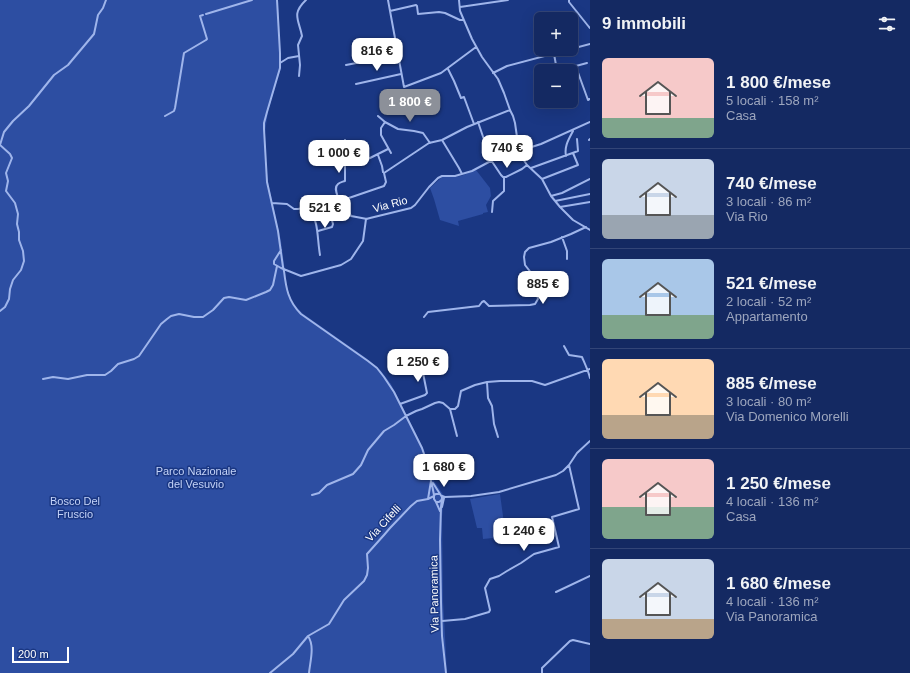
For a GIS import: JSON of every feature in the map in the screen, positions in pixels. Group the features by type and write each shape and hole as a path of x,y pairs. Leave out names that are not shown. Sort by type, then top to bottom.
{"street":[{"path":"0,311 5,307 10,299 10,289 13,280 21,270 24,261 23,251 19,240 17,224 18,214 15,203 6,191 8,182 6,173 12,158 10,154 0,145 3,134 13,121 30,106 54,75 68,65 94,34 98,15 106,0"},
{"path":"165,116 174,111 175,108 184,53 207,39 200,16 252,0"},
{"path":"277,0 280,63 278,77 264,123 266,176 281,250 287,292 296,309 377,368 384,377 394,392 422,448 435,501"},
{"path":"298,76 300,69 298,45 302,36 297,14 300,7 306,0"},
{"path":"388,0 404,87 439,74 476,47"},
{"path":"459,0 459,8 463,20 476,47 504,93 515,123 521,156 527,165 532,168 542,179 560,207 573,220 590,230"},
{"path":"459,8 508,0"},
{"path":"569,0 590,28"},
{"path":"390,11 416,5 418,14 439,12 463,20"},
{"path":"578,47 590,44"},
{"path":"346,65 398,55"},
{"path":"280,63 288,58 299,56"},
{"path":"493,73 507,66 546,56"},
{"path":"578,66 587,63"},
{"path":"448,68 461,98 464,97 474,124"},
{"path":"578,72 588,100 590,99"},
{"path":"356,84 402,74"},
{"path":"384,173 430,143 442,140 478,122 510,110"},
{"path":"378,116 398,129 423,133 430,143"},
{"path":"386,122 381,128 380,132 391,153"},
{"path":"478,122 491,160 501,176 504,177"},
{"name":"Via Rio","path":"277,266 301,276 341,265 351,259 363,241 365,221 367,219 411,208 438,178 442,176 455,176 472,171 502,155 541,144 590,122"},
{"path":"566,156 565,150 568,139 574,130"},
{"path":"532,168 578,151 577,139"},
{"path":"346,140 345,180 338,184 336,188 340,201 351,216 367,219"},
{"path":"442,140 462,174"},
{"path":"364,161 388,149"},
{"path":"542,179 578,165 573,153"},
{"path":"272,203 286,204 295,209 310,208 340,201 384,186 386,182 378,155"},
{"path":"504,177 522,169 527,165"},
{"path":"492,212 493,201 504,192 504,177"},
{"path":"552,196 562,193 590,179"},
{"path":"555,201 590,194"},
{"path":"560,207 590,202"},
{"path":"318,231 332,227 333,224 327,204"},
{"path":"310,208 318,231 317,238 320,255"},
{"path":"424,317 428,312 478,306 483,301 485,301 489,306 535,304 538,299 532,274 525,265 525,252 529,248 562,238 586,227"},
{"path":"562,238 567,251 567,259"},
{"path":"43,379 53,377 68,379 108,373 118,364 139,356 161,324 171,316 181,314 202,317 213,310 224,298 229,297 246,300 268,291 273,285 277,266 274,264 274,261 281,250"},
{"path":"564,346 569,355 582,357 586,368 589,369 590,378"},
{"path":"400,404 426,395 427,393 419,353"},
{"path":"450,409 455,409 458,406 461,392 463,390 487,382 500,380 526,380 545,385 589,369"},
{"path":"487,382 488,398 492,406 494,424 498,437"},
{"path":"312,495 319,493 327,485 354,474 361,465 368,450 384,431 406,416 437,402 450,409 457,436"},
{"path":"434,495 438,493 443,497 471,496 500,492 556,475 569,465 576,453 590,441"},
{"path":"442,621 465,619 489,612 490,610 485,588 490,579 499,576 522,563 534,554 558,547 552,517 578,509 569,465"},
{"path":"431,480 443,497"},
{"path":"431,480 428,499 439,502 443,497"},
{"name":"Via Cifelli","path":"270,673 293,654 308,636 329,624 344,600 364,581 368,568 367,553 411,506 417,501 428,499 434,495"},
{"name":"Via Panoramica","path":"443,497 441,514 442,621 446,673"},
{"name":"Via Panoramica","path":"435,501 441,514"},
{"path":"556,592 590,576"},
{"path":"308,636 311,644 311,659 308,673"},
{"path":"542,673 542,668 570,641 573,640 590,644"}],"green space":[{"name":"Parco Nazionale del Vesuvio","path":"0,0 278,0 281,68 268,111 265,133 268,182 281,241 287,287 292,302 302,313 366,358 381,371 391,384 424,450 434,481 444,496 442,517 443,600 447,673 0,673"},
{"path":"476,170 490,188 491,196 486,205 488,212 458,221 459,226 440,220 430,188 442,177 461,176"},
{"path":"500,494 506,538 494,541 493,538 483,539 482,528 477,528 470,499"}],"park label":[{"name":"Bosco Del Fruscio","path":"75,507"}]}
